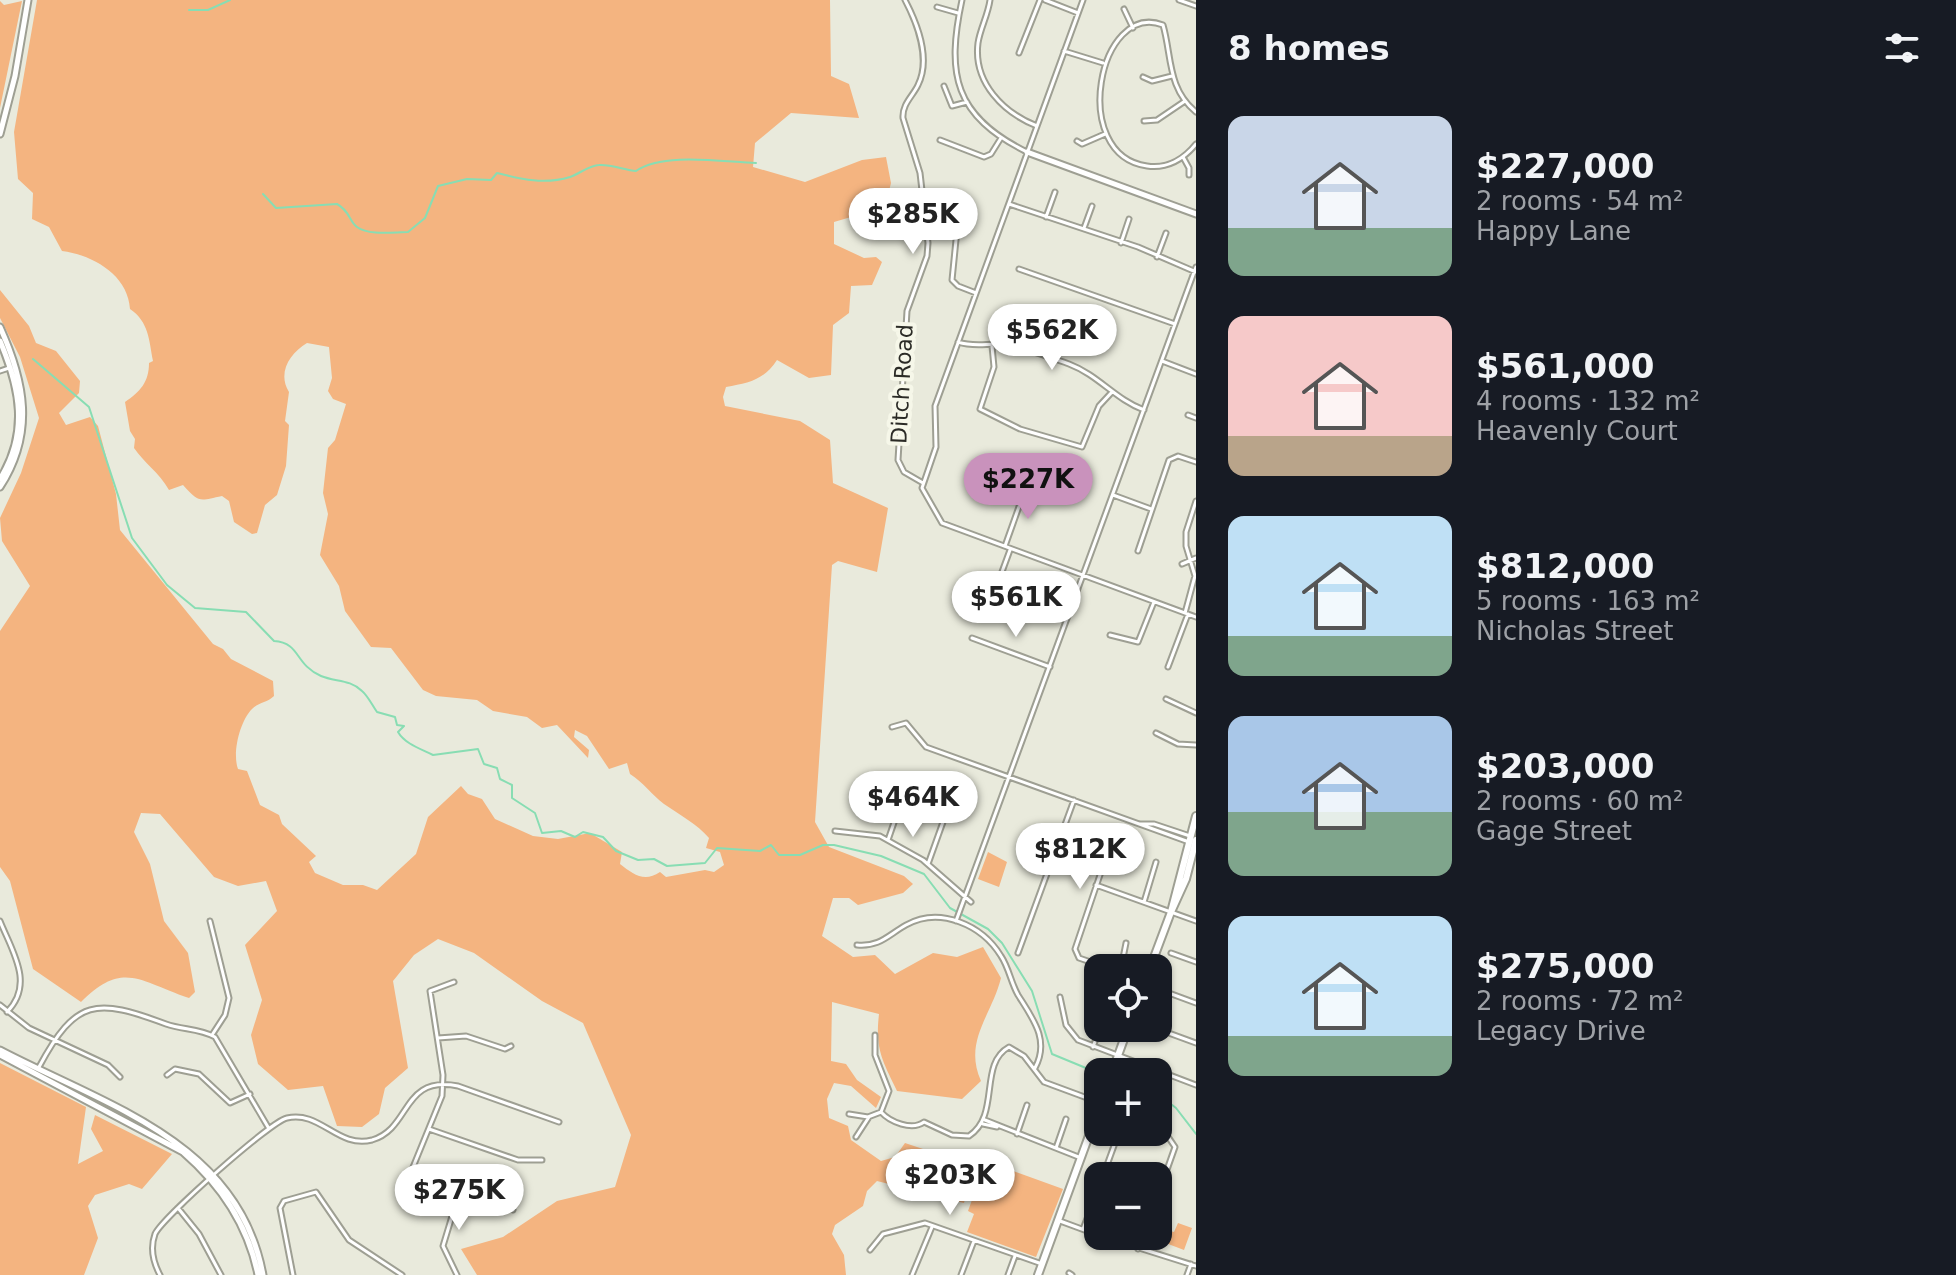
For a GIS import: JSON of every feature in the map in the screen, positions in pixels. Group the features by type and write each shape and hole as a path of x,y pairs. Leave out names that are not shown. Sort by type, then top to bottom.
{"main road":[{"path":"1155,954 1194,841 1196,816"},
{"path":"1118,1057 1123,1042"},
{"path":"1038,1275 1085,1146"}],"street":[{"path":"0,134 15,76 28,0"},
{"name":"Ditch Road","path":"905,0 918,35 923,67 917,87 902,111 920,173 928,243 927,256 907,311 898,460 904,472 923,483"},
{"path":"962,0 953,58 967,102 1001,138 1027,152 1196,214"},
{"path":"990,0 978,44 981,72 1003,106 1037,126"},
{"path":"1019,53 1042,0 1078,13"},
{"path":"1083,0 935,406 936,447 923,490 939,522 1196,617"},
{"path":"1179,0 1196,6"},
{"path":"937,7 958,13"},
{"path":"1124,9 1133,28"},
{"path":"1196,112 1185,101 1172,76 1163,25 1150,23 1133,28 1115,42 1104,63 1101,114 1105,134 1118,153 1138,164 1161,166 1183,157 1196,144"},
{"path":"1064,51 1104,63"},
{"path":"1143,77 1152,81 1172,76"},
{"path":"944,86 952,106 967,102"},
{"path":"1144,121 1157,120 1185,101"},
{"path":"1077,141 1082,144 1105,134"},
{"path":"940,140 984,157 991,154 1001,138"},
{"path":"1183,157 1189,175"},
{"path":"1046,217 1055,192"},
{"path":"957,920 1196,270 1009,204"},
{"path":"1084,228 1092,206"},
{"path":"1121,243 1129,219"},
{"path":"957,230 952,280 958,286 976,293"},
{"path":"1157,257 1166,233"},
{"path":"1019,269 1175,324"},
{"path":"0,327 25,412 16,459 0,487"},
{"path":"0,341 14,367 20,419 13,452 0,479"},
{"path":"958,342 976,347 1018,348 1070,364 1097,377 1125,403 1144,410"},
{"path":"992,346 994,367 980,409 1020,429 1082,447 1099,406 1112,392"},
{"path":"1162,361 1196,374"},
{"path":"0,371 14,367"},
{"path":"1188,415 1196,418"},
{"path":"1138,551 1172,457 1196,462"},
{"path":"1005,546 1026,487"},
{"path":"1113,495 1151,509"},
{"path":"1168,667 1195,582 1194,559 1185,539 1196,501"},
{"path":"1010,548 992,599 1018,609"},
{"path":"1182,564 1194,559"},
{"path":"1110,635 1138,642 1154,602"},
{"path":"972,638 1050,667"},
{"path":"1166,699 1196,713"},
{"path":"892,727 906,723 926,747 1137,824 1194,841"},
{"path":"1156,733 1178,744 1196,745"},
{"path":"1018,953 1074,800"},
{"path":"888,840 899,808"},
{"path":"928,864 948,808"},
{"path":"835,831 888,840 928,864 971,902"},
{"path":"1084,960 1075,951 1096,885 1106,862 1117,849"},
{"path":"1144,902 1156,862"},
{"path":"1096,885 1196,921"},
{"path":"857,945 880,942 908,924 927,917 957,920 995,947 1018,995 1034,1017 1042,1049 1034,1069"},
{"path":"0,921 22,981 18,997 7,1012"},
{"path":"210,921 229,998 225,1015 212,1035"},
{"path":"1124,954 1126,943"},
{"path":"1171,953 1196,962"},
{"path":"454,982 432,989 443,1085 411,1172 513,1210"},
{"path":"1172,994 1196,1003"},
{"path":"1060,997 1069,1029 1093,1047 1196,1085"},
{"path":"0,1005 53,1041 108,1065 120,1077"},
{"path":"37,1071 65,1023 76,1015 116,1007 212,1035 224,1048 231,1069 250,1094 257,1113 268,1127"},
{"path":"1172,1034 1196,1043"},
{"path":"849,1114 869,1117 881,1112 889,1091 875,1055 875,1035"},
{"path":"438,1038 466,1036 505,1049 511,1046"},
{"path":"1093,1047 1095,1042"},
{"path":"881,1112 896,1122 913,1126 922,1123 962,1137 969,1136 984,1122 997,1059 1005,1048 1015,1047 1044,1082 1084,1097"},
{"path":"0,1052 173,1139 216,1175 240,1208 260,1275"},
{"path":"167,1075 175,1069 194,1071 230,1103 250,1094"},
{"path":"37,1071 170,1143 211,1180 240,1222 260,1275"},
{"path":"160,1275 153,1260 154,1239 164,1222 268,1127 286,1118 301,1117 317,1121 343,1138 368,1141 390,1130 416,1093 443,1085 458,1086 559,1122"},
{"path":"1017,1134 1027,1105"},
{"path":"856,1137 869,1117"},
{"path":"1056,1148 1066,1119"},
{"path":"984,1122 1081,1158"},
{"path":"429,1129 508,1157 542,1160"},
{"path":"1169,1162 1175,1145 1172,1141"},
{"path":"457,1275 443,1246 459,1192"},
{"path":"293,1275 290,1240 280,1211 283,1202 319,1193 349,1240 402,1275"},
{"path":"178,1208 199,1234 221,1275"},
{"path":"1058,1221 1083,1229"},
{"path":"870,1250 887,1232 921,1223 1042,1264"},
{"path":"912,1275 932,1225"},
{"path":"961,1275 974,1240"},
{"path":"1142,1250 1194,1265 1187,1275"},
{"path":"1008,1275 1016,1254"}],"shaded area":[{"path":"37,0 830,0 831,76 849,84 859,118 791,113 755,143 753,167 805,182 862,160 886,157 891,183 885,207 834,222 834,244 864,258 876,257 882,262 872,285 851,286 849,313 833,325 831,375 809,378 777,360 755,380 726,387 723,397 725,406 800,421 830,440 833,483 888,508 877,572 838,561 832,565 815,822 829,847 904,876 913,884 903,893 858,905 849,898 833,898 822,936 853,957 875,955 895,974 933,953 957,957 983,947 1001,978 977,1041 976,1067 981,1081 962,1099 897,1091 881,1054 879,1014 832,1002 831,1061 846,1064 857,1080 881,1097 876,1108 851,1086 834,1083 827,1099 829,1118 848,1126 851,1140 881,1161 895,1157 905,1143 968,1164 972,1172 964,1203 877,1181 867,1191 863,1206 835,1225 832,1234 844,1255 846,1275 477,1275 461,1249 503,1237 557,1201 615,1187 631,1135 583,1023 542,1001 474,953 438,939 414,955 393,981 408,1068 385,1088 379,1114 362,1127 337,1126 323,1086 288,1090 258,1064 251,1035 262,1000 245,945 277,911 266,881 238,886 214,877 160,814 141,813 134,832 150,864 164,921 188,953 195,992 189,998 144,981 120,978 96,989 81,1002 33,969 10,881 0,867 0,631 30,586 2,541 0,518 21,473 39,418 20,357 0,318 0,290 29,326 36,343 56,351 80,381 79,393 59,413 66,425 90,417 98,426 116,494 120,530 213,644 223,649 231,659 273,681 274,696 255,707 244,721 236,762 238,769 247,771 260,805 279,815 282,824 316,856 309,862 315,873 343,885 363,885 377,890 416,854 428,817 461,786 468,794 482,799 495,819 533,836 558,839 590,833 622,852 620,864 639,876 649,877 660,872 666,877 705,870 714,872 724,865 720,852 706,848 709,838 704,833 630,774 627,763 609,769 587,736 575,730 574,737 589,750 588,758 557,725 542,728 527,717 493,711 477,700 436,696 423,690 391,648 371,647 345,611 339,586 320,555 328,514 323,493 328,448 335,440 346,404 333,399 328,391 332,378 329,347 307,343 295,352 287,364 284,378 289,392 285,421 289,425 286,466 277,495 265,505 257,533 252,534 234,522 229,501 222,496 200,499 183,485 169,490 134,448 135,439 130,431 125,402 143,386 149,363 153,361 145,326 130,309 128,297 116,277 97,262 62,251 49,227 32,219 33,193 18,179 14,132"},
{"path":"0,1 4,5 22,1 0,108"},
{"path":"988,852 1007,862 999,887 978,879"},
{"path":"0,1063 86,1107 78,1164 103,1151 91,1129 95,1115 172,1154 142,1189 129,1184 95,1195 88,1206 98,1238 84,1275 0,1275"},
{"path":"986,1161 1063,1189 1036,1257 967,1232 974,1214 968,1211"},
{"path":"1178,1223 1192,1228 1184,1250 1172,1245"}],"waterway":[{"path":"189,10 208,10 230,0"},
{"path":"263,194 276,208 337,204 362,230 408,232 425,218 438,186 467,179 491,180 497,173 551,181 599,165 636,171 648,165 677,160 756,163"},
{"path":"33,359 89,407 132,538 167,585 195,608 246,612 274,641 294,650 312,671 357,687 377,712 395,717 397,725 404,726 398,732 418,748 433,755 478,749 484,764 497,768 500,779 512,785 512,798 535,813 542,833 561,831 575,837 583,832 603,837 616,851 638,860 654,859 667,866 705,863 717,848 760,851 771,845 779,855 800,855 823,845 834,845 881,856 924,874 950,908 988,929 1002,943 1032,991 1052,1054 1084,1067"},
{"path":"1172,1105 1196,1134"}]}
